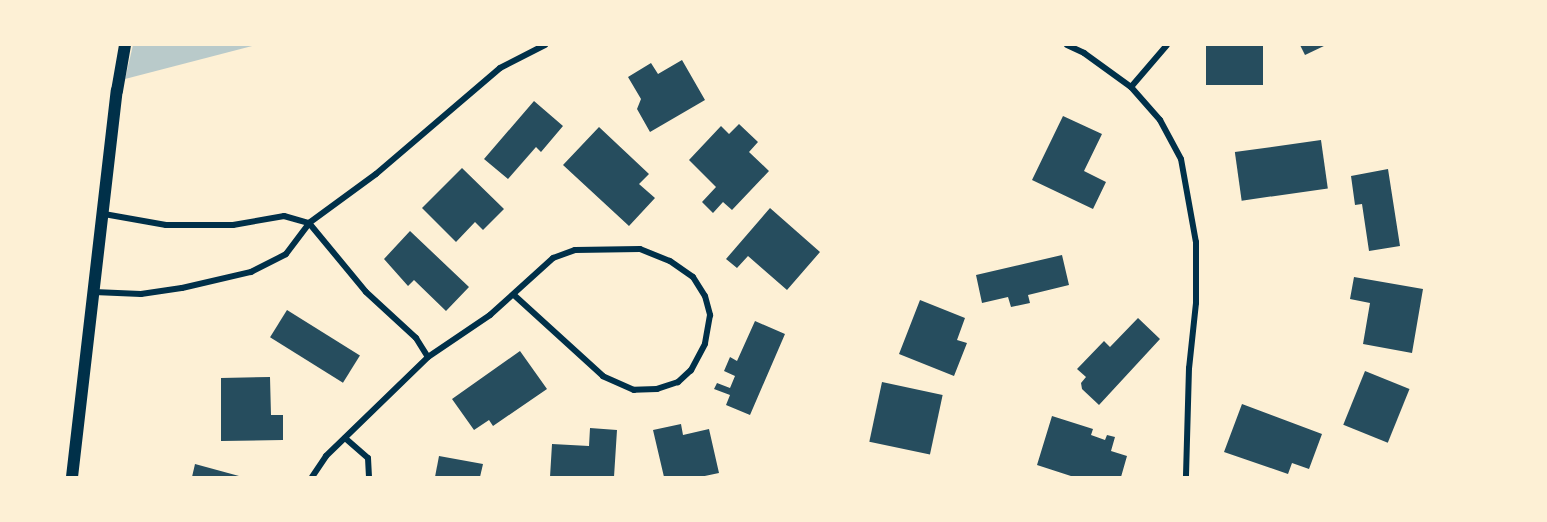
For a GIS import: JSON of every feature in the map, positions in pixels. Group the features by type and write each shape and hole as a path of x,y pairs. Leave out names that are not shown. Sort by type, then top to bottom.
{"main road":[{"path":"72,477 105,214 117,91 125,45"}],"street":[{"path":"94,292 141,294 182,288 251,272 286,254 309,223 376,174 500,68 545,45"},
{"path":"1067,45 1084,53 1131,87 1160,120 1181,159 1196,243 1196,303 1189,368 1186,477"},
{"path":"1131,87 1167,45"},
{"path":"105,214 166,225 233,225 284,216 309,223 366,292 416,338 428,357"},
{"path":"312,477 326,456 428,357 460,338 514,295 553,258 575,250 639,249 670,261 693,278 705,296 710,315 705,344 691,370 678,382 657,389 634,390 603,376 514,295"},
{"path":"345,438 368,458 369,477"}],"shaded area":[{"path":"133,45 256,45 125,79"}],"building":[{"path":"1206,45 1263,45 1263,85 1206,85"},
{"path":"1300,45 1326,45 1305,55"},
{"path":"682,60 705,100 650,132 637,109 641,99 628,77 651,63 658,74"},
{"path":"534,101 563,126 541,152 536,147 508,179 484,159"},
{"path":"1063,116 1102,134 1084,171 1106,182 1093,209 1032,180"},
{"path":"739,124 758,142 749,152 769,171 732,210 723,202 713,213 702,202 716,187 689,160 721,126 729,134"},
{"path":"599,127 649,174 639,184 655,198 629,226 563,165"},
{"path":"1321,140 1328,189 1242,201 1235,152"},
{"path":"462,168 504,209 483,230 475,222 456,242 422,208"},
{"path":"1388,169 1400,246 1369,251 1362,204 1355,205 1351,176"},
{"path":"770,208 820,252 787,290 748,256 737,268 726,259"},
{"path":"410,231 469,287 446,311 414,280 408,286 384,259"},
{"path":"1062,255 1069,285 1028,295 1030,303 1011,307 1008,297 982,303 976,275"},
{"path":"1354,277 1423,289 1412,353 1363,344 1370,303 1350,299"},
{"path":"920,300 965,318 957,340 967,343 954,376 899,354"},
{"path":"287,310 360,356 343,383 270,337"},
{"path":"1138,318 1160,339 1099,405 1082,389 1081,383 1086,377 1077,369 1104,341 1110,347"},
{"path":"755,321 785,334 750,415 726,405 730,395 714,389 717,383 730,388 735,376 724,371 730,357 737,361"},
{"path":"520,351 547,389 493,426 489,420 474,430 452,399"},
{"path":"1365,371 1410,389 1388,443 1343,425"},
{"path":"270,377 271,415 283,415 283,440 221,441 221,378"},
{"path":"882,382 943,395 930,455 869,442"},
{"path":"1242,404 1322,434 1309,469 1292,463 1288,474 1224,452"},
{"path":"1052,416 1093,429 1091,435 1105,440 1107,435 1115,437 1111,451 1127,456 1121,477 1074,477 1037,465"},
{"path":"681,424 683,435 709,429 719,473 700,477 664,477 653,430"},
{"path":"590,428 617,430 614,477 550,477 552,444 589,446"},
{"path":"439,456 483,464 480,477 435,477"},
{"path":"195,464 239,476 239,477 192,477"}]}
